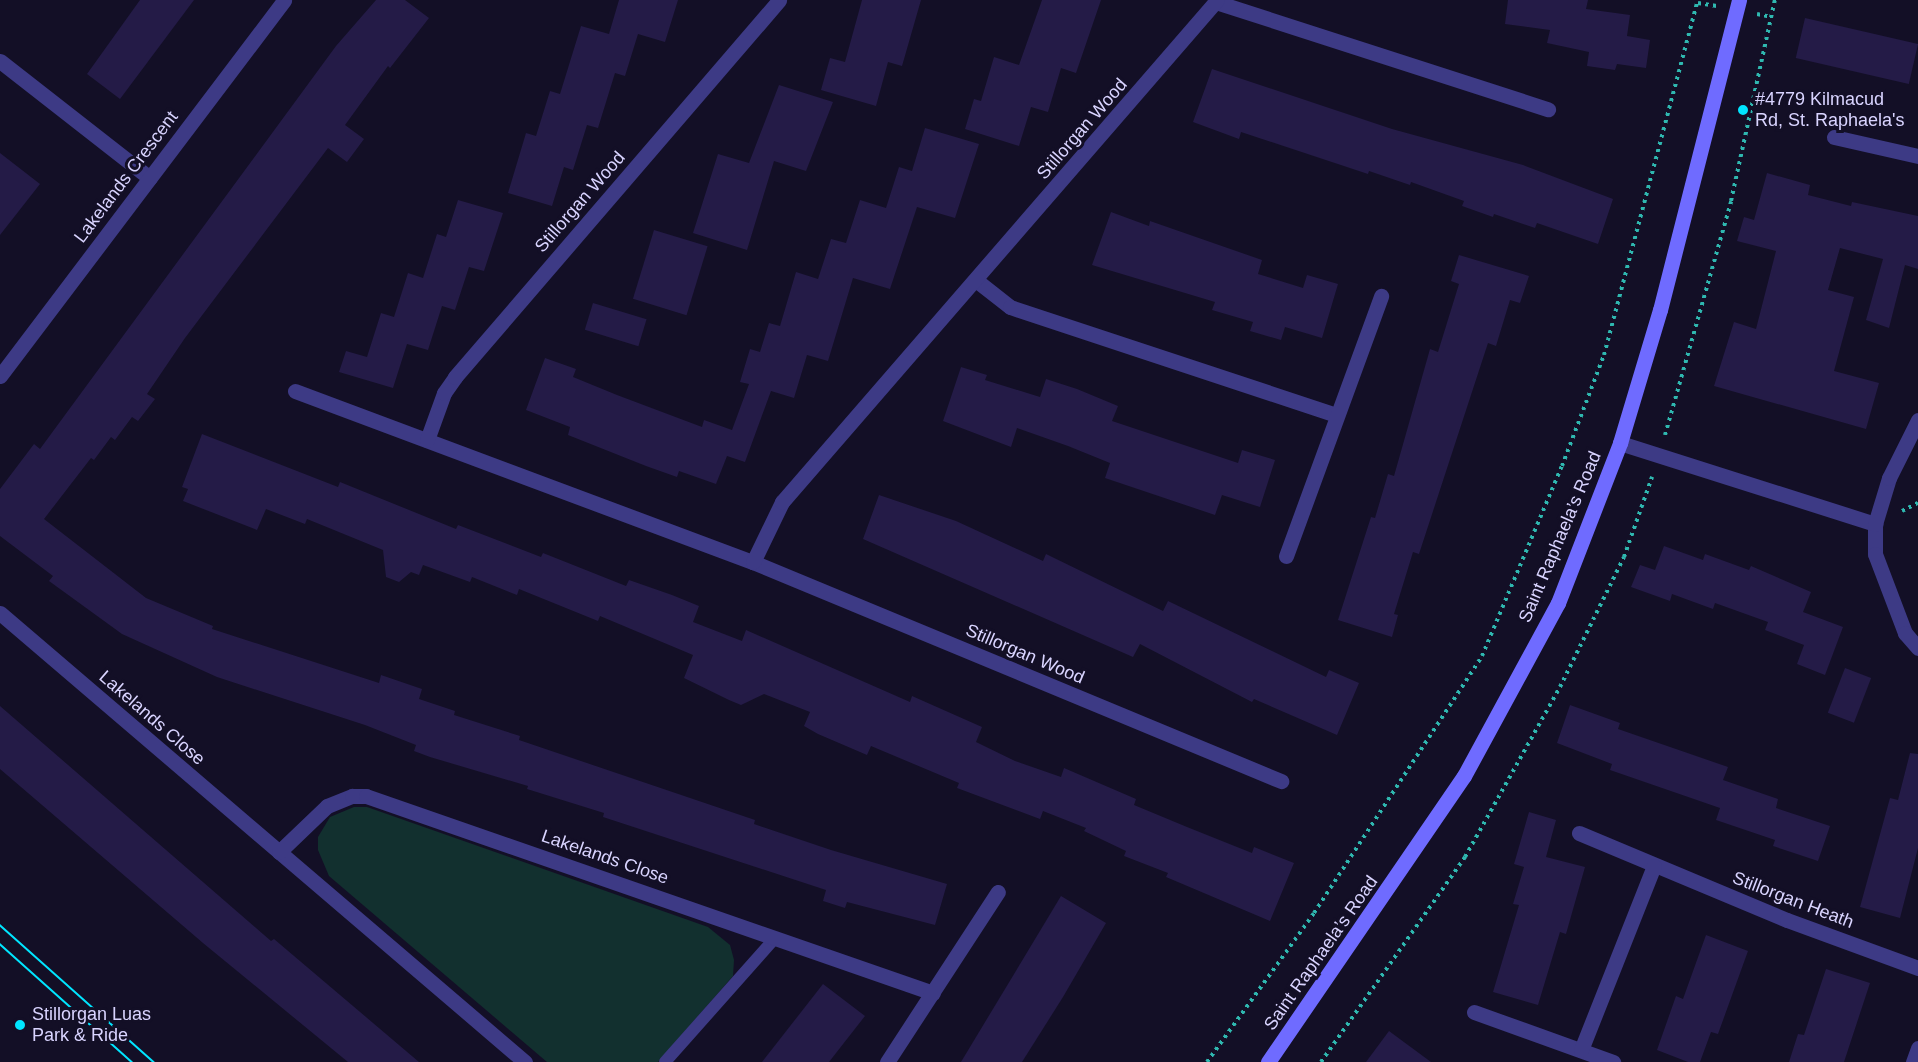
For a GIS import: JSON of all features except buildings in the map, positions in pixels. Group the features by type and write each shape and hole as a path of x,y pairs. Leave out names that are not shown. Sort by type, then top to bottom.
{"street":[{"name":"Lakelands Crescent","path":"0,376 284,0"},
{"name":"Stillorgan Wood","path":"427,440 444,393 455,377 779,0"},
{"name":"Saint Raphaela’s Road","path":"1268,1062 1464,776 1558,603 1620,443 1659,310 1739,0"},
{"name":"Stillorgan Wood","path":"753,562 782,502 1217,1 1548,109"},
{"path":"0,61 150,178"},
{"path":"1834,137 1918,156"},
{"path":"976,281 1010,307 1337,415"},
{"path":"1286,556 1381,296"},
{"name":"Stillorgan Wood","path":"296,391 753,562 1281,781"},
{"path":"1918,420 1889,478 1875,524 1875,554 1905,633 1918,648"},
{"path":"1620,443 1875,524"},
{"name":"Lakelands Close","path":"0,613 525,1062"},
{"name":"Lakelands Close","path":"279,852 327,806 346,797 366,795 933,993"},
{"name":"Stillorgan Heath","path":"1580,833 1654,866 1918,968"},
{"path":"1581,1050 1654,866"},
{"path":"887,1062 998,892"},
{"path":"1474,1012 1613,1062"},
{"path":"1913,1062 1918,1048"}],"lane":[{"path":"665,1062 775,938"}],"path":[{"path":"1207,1062 1314,913 1482,656 1562,466 1604,355 1698,0"},
{"path":"1771,17 1775,0"}],"green space":[{"path":"354,807 367,807 708,927 730,945 734,960 733,976 658,1062 547,1062 329,876 318,850 318,837 330,817"}],"tram line":[{"path":"0,925 154,1062"},
{"path":"0,944 132,1062"}],"place":[{"name":"#4779 Kilmacud Rd, St. Raphaela's","path":"1743,110"},
{"name":"Stillorgan Luas Park & Ride","path":"20,1025"}]}
